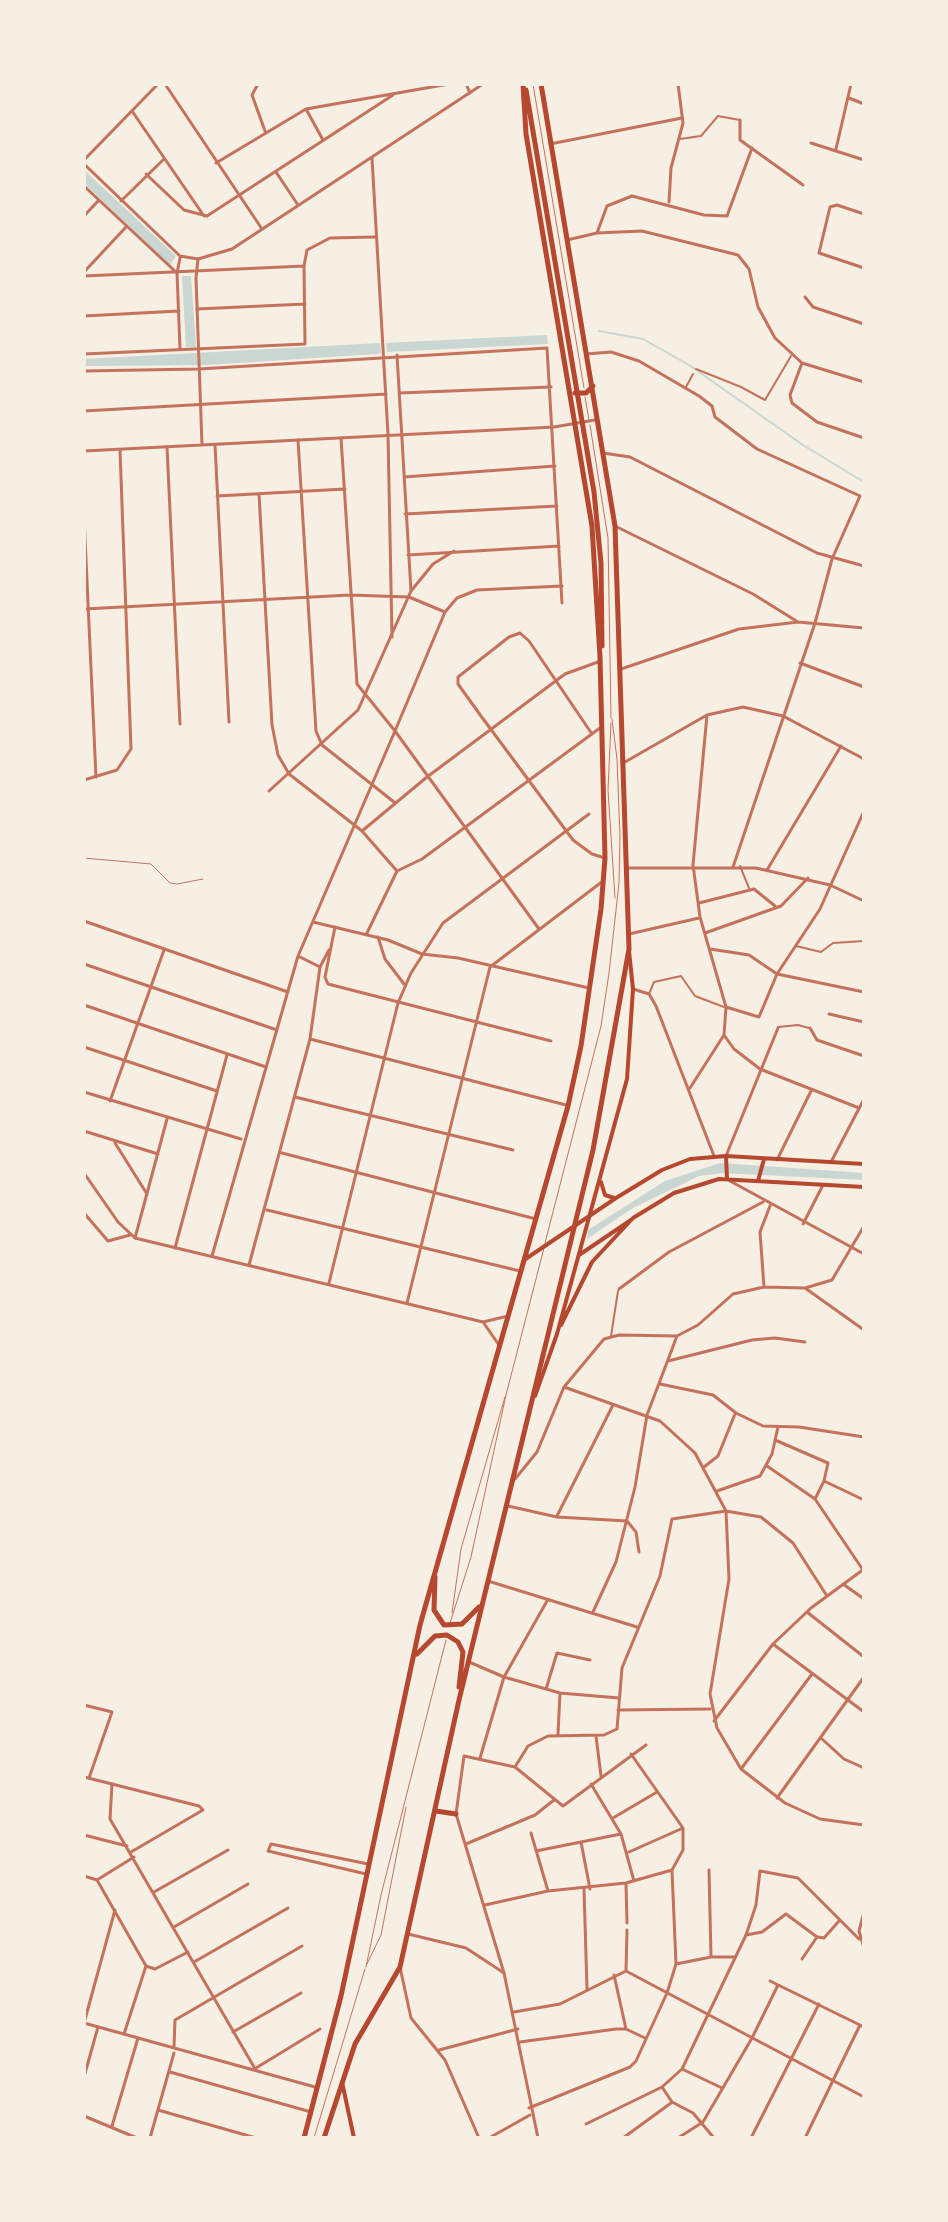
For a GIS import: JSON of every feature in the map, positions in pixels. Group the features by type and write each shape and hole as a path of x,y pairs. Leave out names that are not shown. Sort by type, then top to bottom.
{"highway":[{"path":"324,2138 341,2077 355,2044 400,1967 459,1700 515,1479 600,1114 629,949 615,526 541,84"},
{"path":"304,2138 318,2088 435,1568 501,1348 568,1106 590,989 603,880 601,563 594,492 528,96 523,85"},
{"path":"523,85 526,134 592,526 600,659"},
{"path":"571,390 582,395 593,386"},
{"path":"435,1568 434,1610 449,1627 469,1619 482,1603"},
{"path":"415,1657 430,1639 447,1635 458,1642 463,1652 459,1700"},
{"path":"436,1811 456,1814"}],"main road":[{"path":"533,1403 557,1334 627,1079 633,989 629,949"},
{"path":"726,1156 727,1179"},
{"path":"524,1261 616,1198 678,1162 726,1156 762,1162 864,1164"},
{"path":"758,1181 757,1172 762,1162"},
{"path":"601,1177 605,1195 616,1198"},
{"path":"577,1257 633,1218 693,1184 727,1179 864,1187"},
{"path":"557,1334 592,1262 633,1218"},
{"path":"565,1231 573,1232 581,1242"},
{"path":"341,2077 354,2138"},
{"path":"332,2138 343,2138"}],"street":[{"path":"158,84 84,162 180,256 198,259 219,255 262,229 483,84"},
{"path":"165,84 262,229"},
{"path":"258,84 252,95 265,131"},
{"path":"216,163 306,109 449,84"},
{"path":"466,84 470,93"},
{"path":"668,204 671,168 680,139 682,118 678,84"},
{"path":"836,149 851,84"},
{"path":"146,174 184,210 204,216 239,197 393,95"},
{"path":"849,98 864,104"},
{"path":"306,109 324,141"},
{"path":"132,111 204,216"},
{"path":"680,139 701,136 718,116 740,120 739,139 803,185"},
{"path":"550,144 682,118"},
{"path":"811,143 864,160"},
{"path":"597,233 605,208 612,202 634,196 704,215 727,216 752,148"},
{"path":"372,157 388,435 392,637"},
{"path":"121,201 164,158"},
{"path":"276,172 298,205"},
{"path":"84,186 177,273"},
{"path":"84,216 99,200"},
{"path":"864,214 837,205 830,207 819,253 864,268"},
{"path":"84,274 127,226"},
{"path":"567,240 597,233 649,232 742,257 749,269 765,322 791,355 802,363 864,382"},
{"path":"84,354 305,344 305,253 317,243 344,236 375,237"},
{"path":"180,256 177,273 183,349"},
{"path":"198,259 202,445"},
{"path":"84,274 304,266"},
{"path":"805,297 813,307 864,324"},
{"path":"197,309 305,304"},
{"path":"84,316 179,311"},
{"path":"84,371 547,348 562,603"},
{"path":"586,354 611,352 629,356 712,406 715,417 757,449 858,494 858,504 832,559 815,623 733,867"},
{"path":"397,355 404,514 411,591"},
{"path":"696,369 765,400 791,355"},
{"path":"802,363 789,401 817,422 864,438"},
{"path":"685,388 693,374"},
{"path":"399,393 551,387"},
{"path":"84,411 386,394"},
{"path":"84,451 554,427 598,419"},
{"path":"341,438 356,677 366,697 395,731 539,929"},
{"path":"298,440 315,723 322,745 394,802"},
{"path":"215,445 229,722"},
{"path":"167,447 180,724"},
{"path":"84,780 117,770 131,749 120,450"},
{"path":"603,453 630,457 779,536 832,559 864,566"},
{"path":"404,477 555,466"},
{"path":"217,496 345,489"},
{"path":"259,494 273,741 289,774 362,831 397,871"},
{"path":"404,514 557,506"},
{"path":"84,516 96,777"},
{"path":"615,526 753,594 798,622"},
{"path":"407,555 559,546"},
{"path":"269,791 354,715 366,697 411,591 433,564 454,551"},
{"path":"212,1256 243,1139 298,956 445,612 457,598 477,590 562,586"},
{"path":"86,609 392,595 409,597 445,612"},
{"path":"621,669 739,629 798,622 864,628"},
{"path":"592,734 529,641 515,634 461,674 458,684 567,831 582,848 605,858"},
{"path":"362,831 394,802 569,672 600,659"},
{"path":"800,663 864,687"},
{"path":"625,762 707,715 743,707 783,716 864,759"},
{"path":"690,1088 724,1035 726,1007 700,917 693,865 707,715"},
{"path":"366,935 397,871 422,859 600,728"},
{"path":"84,736 93,736"},
{"path":"767,870 842,745"},
{"path":"714,1156 690,1088 649,994 654,982 681,976 695,996 759,1017 777,974 830,885 864,811"},
{"path":"329,1283 404,984 443,923 589,814"},
{"path":"628,868 740,866 808,878 864,901"},
{"path":"740,866 750,890"},
{"path":"705,933 784,904 808,878"},
{"path":"407,1303 490,967 603,880"},
{"path":"698,903 720,901 750,890 759,891 775,906"},
{"path":"629,934 700,917"},
{"path":"84,921 288,992"},
{"path":"313,922 378,937 422,954 590,989"},
{"path":"335,927 325,982 551,1041"},
{"path":"378,937 385,959 404,984"},
{"path":"796,946 821,952 833,943 864,941"},
{"path":"110,1101 165,949"},
{"path":"710,949 749,955 777,974 864,992"},
{"path":"249,1265 267,1210 310,1039 320,967 329,950"},
{"path":"298,956 320,967"},
{"path":"84,964 277,1030"},
{"path":"633,989 649,994"},
{"path":"84,1005 266,1067"},
{"path":"829,1014 864,1022"},
{"path":"726,1156 778,1028 788,1024 810,1028 817,1040 864,1056"},
{"path":"724,1035 734,1049 760,1069 859,1108"},
{"path":"310,1039 568,1106"},
{"path":"84,1047 217,1091"},
{"path":"175,1248 227,1055"},
{"path":"777,1160 812,1090"},
{"path":"84,1092 243,1139"},
{"path":"295,1097 513,1150"},
{"path":"831,1162 864,1099"},
{"path":"135,1238 167,1119"},
{"path":"84,1131 158,1154"},
{"path":"114,1141 147,1194"},
{"path":"282,1153 536,1219"},
{"path":"84,1173 118,1222 135,1238 483,1322 508,1316"},
{"path":"727,1179 770,1206 864,1254"},
{"path":"803,1224 823,1185"},
{"path":"515,1479 537,1452 564,1387 592,1352 610,1336 619,1289 669,1252 763,1202"},
{"path":"764,1287 760,1232 770,1206"},
{"path":"267,1210 521,1271"},
{"path":"84,1213 108,1241 130,1235"},
{"path":"610,1336 677,1336 698,1325 733,1294 764,1287 805,1288 832,1280 864,1226"},
{"path":"805,1288 864,1330"},
{"path":"483,1322 501,1348"},
{"path":"593,1612 615,1567 647,1415 677,1336"},
{"path":"668,1361 752,1340 775,1338 805,1342"},
{"path":"660,1384 713,1395 756,1425 864,1437"},
{"path":"564,1387 647,1415 680,1435 704,1467 726,1511 729,1579 712,1665 714,1721 741,1769 777,1798 820,1819 864,1825"},
{"path":"557,1517 613,1405"},
{"path":"704,1467 718,1456 736,1413"},
{"path":"717,1491 754,1479 767,1466 778,1427"},
{"path":"775,1440 829,1464 815,1499"},
{"path":"714,1721 773,1644 809,1610 864,1570 815,1499 767,1466"},
{"path":"824,1481 864,1500"},
{"path":"508,1506 557,1517 627,1521 636,1532 639,1552"},
{"path":"515,1767 528,1746 558,1734 596,1736 616,1731 622,1668 660,1576 669,1522 726,1511 756,1515 780,1530 827,1596"},
{"path":"488,1581 637,1627"},
{"path":"843,1584 864,1599"},
{"path":"480,1758 504,1677 547,1601"},
{"path":"809,1610 864,1657"},
{"path":"773,1644 864,1712"},
{"path":"546,1689 557,1653 590,1660"},
{"path":"469,1661 504,1677 560,1693 619,1698"},
{"path":"741,1769 812,1674"},
{"path":"777,1798 864,1677"},
{"path":"558,1734 560,1693"},
{"path":"84,1705 112,1712 87,1777 199,1806 200,1814 97,1880"},
{"path":"618,1710 712,1709"},
{"path":"596,1736 601,1776"},
{"path":"822,1739 844,1759 864,1768"},
{"path":"538,2138 530,2115 514,2012 456,1814 464,1756 515,1767 561,1806 646,1745"},
{"path":"529,2108 632,2066 667,1993 676,1964 672,1870 683,1850 683,1828 631,1754"},
{"path":"112,1784 109,1814 255,2068"},
{"path":"591,1784 613,1818 629,1852 634,1881"},
{"path":"613,1818 657,1792"},
{"path":"466,1844 535,1815 554,1800"},
{"path":"629,1852 683,1828"},
{"path":"531,1833 548,1891"},
{"path":"536,1851 621,1834"},
{"path":"84,1835 127,1846"},
{"path":"581,1842 590,1889"},
{"path":"366,1874 268,1851 271,1844 368,1864"},
{"path":"154,1892 228,1850"},
{"path":"485,1905 548,1891 626,1883 672,1870"},
{"path":"709,1870 711,1957"},
{"path":"586,2124 662,2087 682,2069 746,1935 756,1905 760,1871 798,1878 859,1939 864,1948"},
{"path":"84,1876 97,1880 146,1966 155,1969 188,1952"},
{"path":"626,1883 627,1923"},
{"path":"174,1927 248,1884"},
{"path":"584,1889 587,1989"},
{"path":"194,1962 288,1908"},
{"path":"115,1910 84,2023 255,2068 318,2088"},
{"path":"859,1939 864,1912"},
{"path":"746,1935 762,1932 786,1914 817,1937 824,1938 839,1921"},
{"path":"626,1971 627,1930"},
{"path":"408,1934 466,1948 504,1973"},
{"path":"802,1959 817,1937"},
{"path":"174,2047 174,2021 302,1946"},
{"path":"676,1964 711,1957 735,1957"},
{"path":"124,2034 146,1966"},
{"path":"400,1967 411,2018 439,2050 479,2138"},
{"path":"514,2012 560,2004 626,1971 864,2097"},
{"path":"614,1975 626,2029"},
{"path":"770,1981 862,2026 805,2138"},
{"path":"678,2138 703,2122 752,2038 778,1985"},
{"path":"233,2032 301,1993"},
{"path":"751,2138 819,2004"},
{"path":"84,2077 98,2027"},
{"path":"255,2068 320,2029"},
{"path":"439,2050 466,2040 518,2029"},
{"path":"520,2042 569,2033 626,2029 645,2038"},
{"path":"112,2126 138,2038"},
{"path":"150,2138 174,2053"},
{"path":"682,2069 724,2088"},
{"path":"170,2072 311,2112"},
{"path":"662,2087 672,2102 703,2122 714,2138"},
{"path":"623,2138 672,2102"},
{"path":"158,2110 256,2138"},
{"path":"489,2138 530,2115"},
{"path":"84,2116 137,2138"}],"lane":[{"path":"533,84 608,538 612,719 609,821 616,900"},
{"path":"451,1618 461,1549 519,1346 605,1003 620,836 612,719"},
{"path":"84,858 151,864 170,883 203,879"},
{"path":"314,2138 366,1967 381,1895 451,1618 487,1492 506,1395"},
{"path":"366,1967 381,1935 407,1800"}],"shaded area":[{"path":"84,170 176,256 170,265 84,183"},
{"path":"182,276 191,276 196,347 186,347"},
{"path":"547,335 548,344 387,352 386,343"},
{"path":"380,343 381,353 377,354 207,365 84,366 84,359"},
{"path":"720,1163 864,1173 864,1180 722,1173 699,1176 633,1208 587,1239 588,1230 665,1181"}],"waterway":[{"path":"599,331 643,339 689,365 803,445 864,482"}]}
